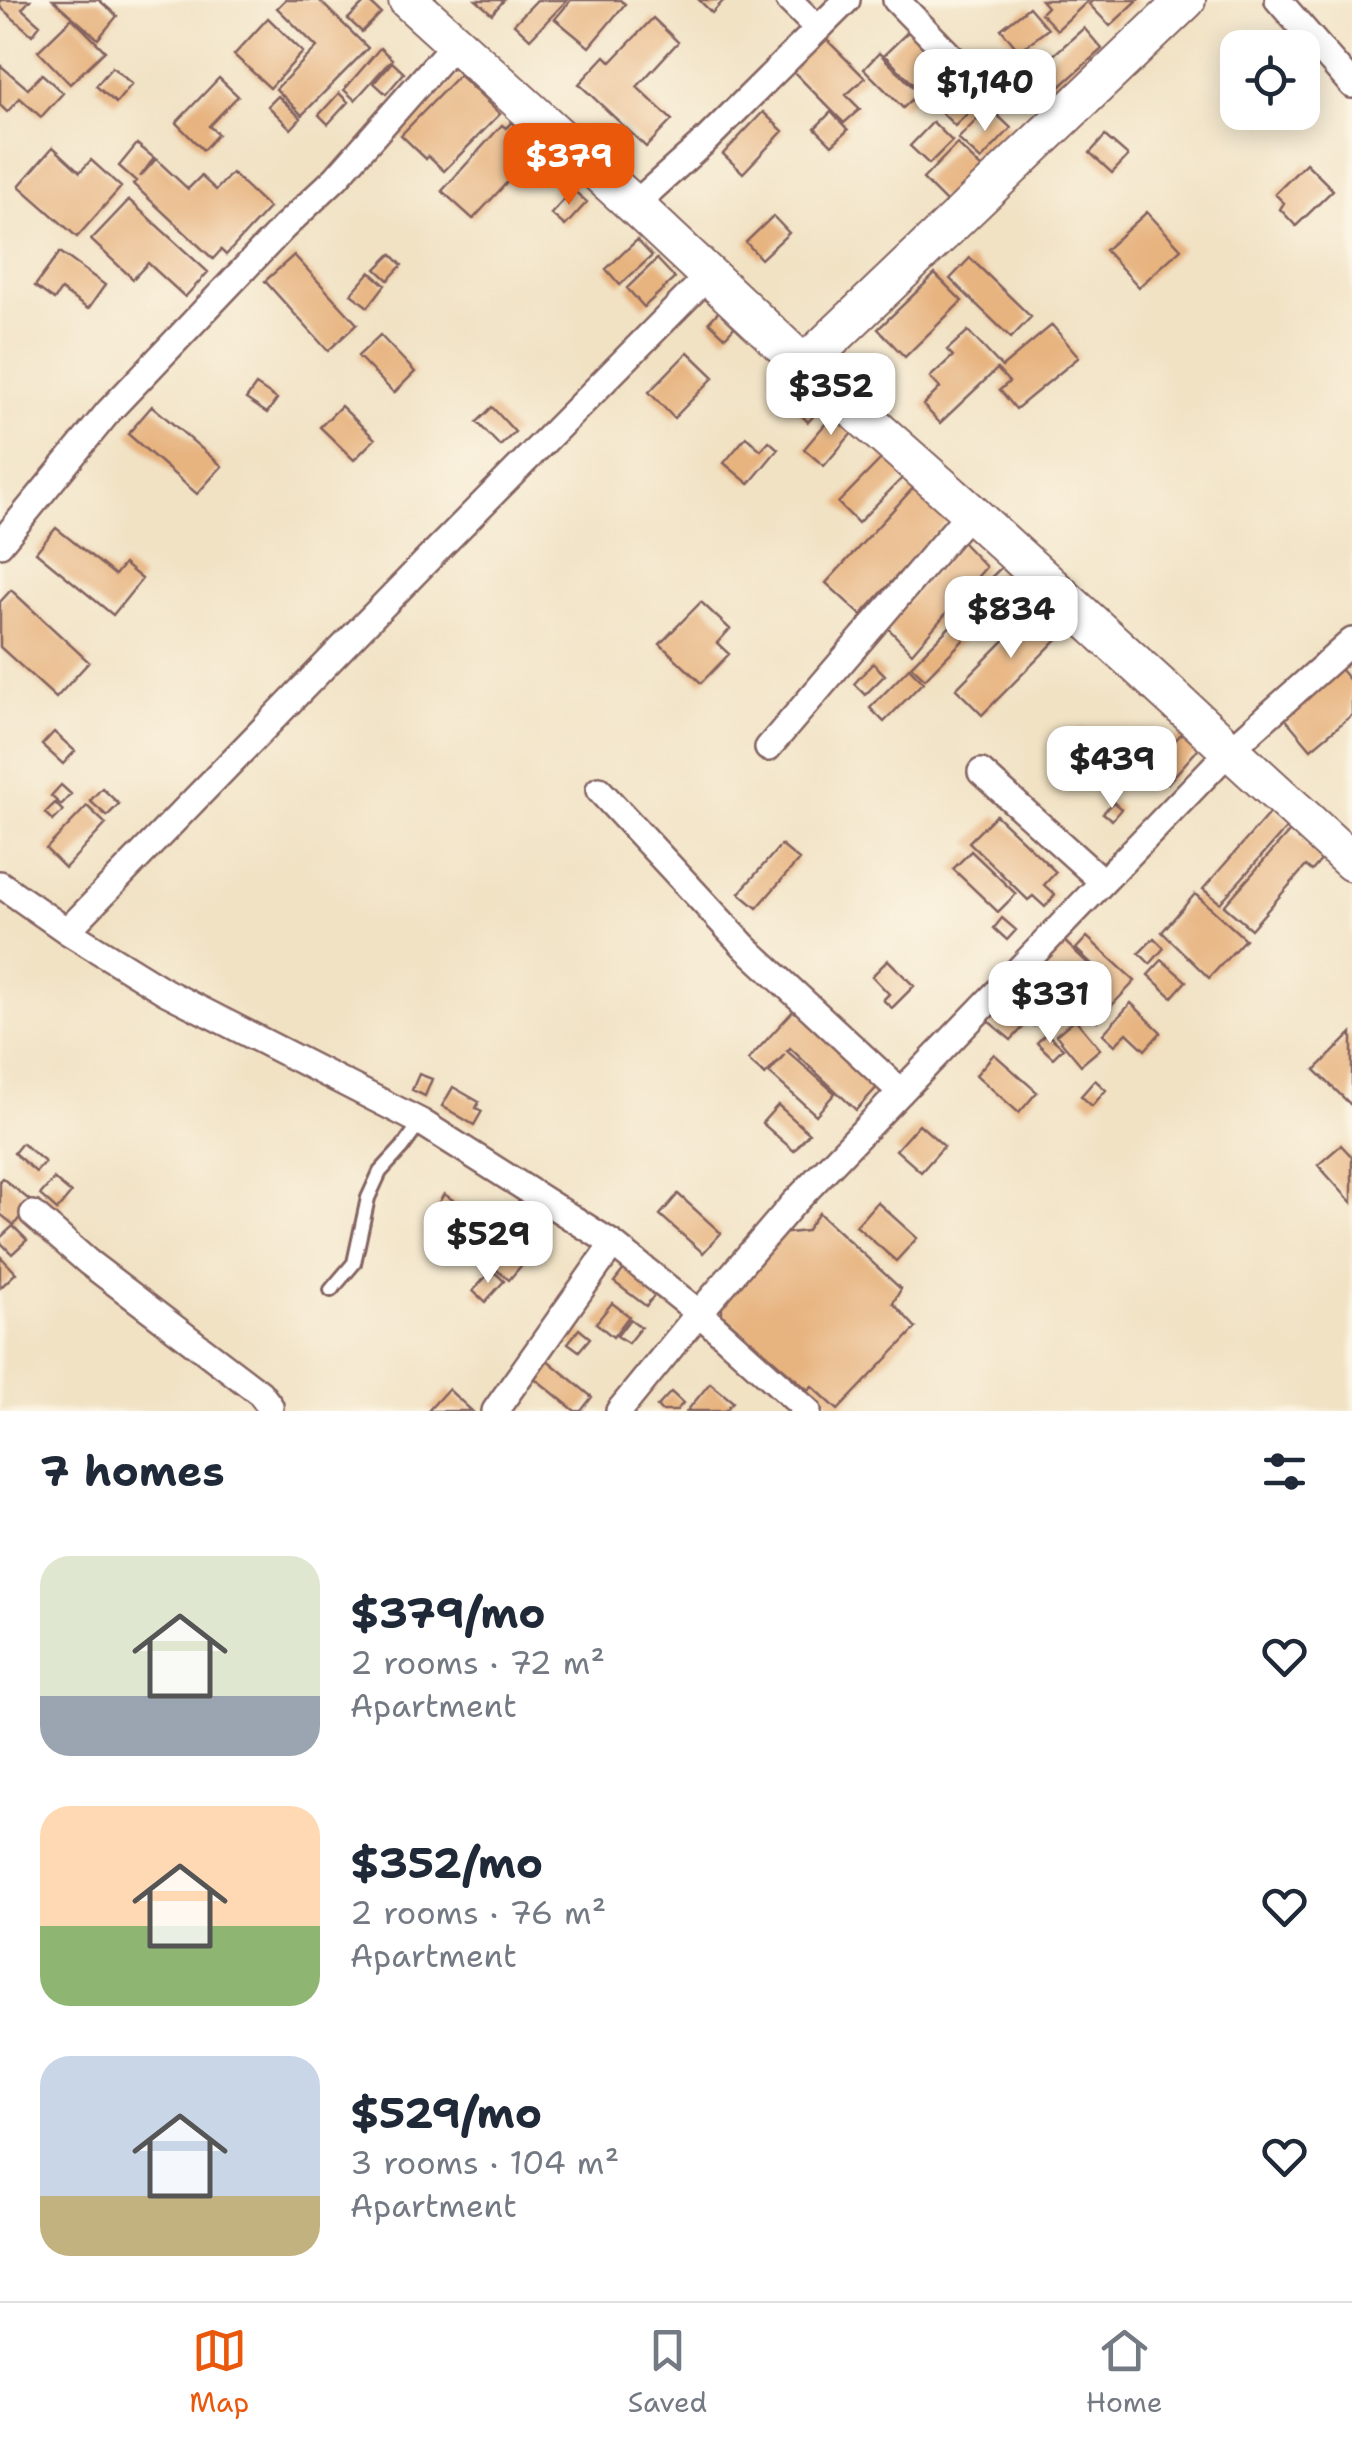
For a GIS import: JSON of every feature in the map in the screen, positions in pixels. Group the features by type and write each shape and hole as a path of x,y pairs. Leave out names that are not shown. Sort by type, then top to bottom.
{"street":[{"path":"408,0 1352,862"},
{"path":"790,0 817,28"},
{"path":"634,205 704,142 847,0"},
{"path":"896,0 964,70"},
{"path":"804,365 1186,0"},
{"path":"1278,0 1352,85"},
{"path":"0,544 109,410 284,226 336,178 455,42"},
{"path":"67,930 708,276"},
{"path":"768,748 970,512"},
{"path":"618,1411 793,1204 1231,749 1352,642"},
{"path":"980,772 1104,882"},
{"path":"599,790 745,948 901,1092"},
{"path":"0,884 166,992 421,1122 613,1244 699,1313 808,1411"},
{"path":"33,1214 88,1262 260,1393 270,1406 268,1411"},
{"path":"495,1411 613,1244"}],"lane":[{"path":"331,1290 354,1263 368,1198 380,1172 421,1122"}],"building":[{"path":"0,0 30,0 22,9 40,25 32,35 0,7"},
{"path":"53,0 99,0 117,16 98,39"},
{"path":"285,0 319,0 368,48 302,115 276,89 317,47 277,8"},
{"path":"367,0 381,13 362,32 348,19"},
{"path":"476,0 504,0 492,14"},
{"path":"537,0 567,0 530,39 514,24"},
{"path":"571,0 620,0 625,4 589,47 555,19"},
{"path":"699,0 724,0 712,13"},
{"path":"1041,0 1089,0 1057,30 1041,13 1047,7"},
{"path":"1093,0 1138,0 1110,26 1089,4"},
{"path":"1029,7 1048,29 1019,51 1001,29"},
{"path":"72,18 105,51 70,84 38,51"},
{"path":"268,18 303,52 270,88 234,55"},
{"path":"653,18 678,42 637,87 672,120 646,147 579,84 605,56 611,62"},
{"path":"914,26 984,97 955,126 884,55"},
{"path":"1084,28 1102,49 1053,93 1034,72"},
{"path":"823,36 865,78 846,95 860,109 844,123 790,68"},
{"path":"380,48 392,59 355,100 344,90"},
{"path":"879,53 919,93 903,108 864,69"},
{"path":"392,62 404,73 386,94 374,83"},
{"path":"0,65 28,89 42,74 63,93 41,117 20,98 7,112 0,105"},
{"path":"112,67 132,84 116,103 96,86"},
{"path":"459,75 500,114 444,171 401,135"},
{"path":"219,78 238,96 209,126 218,134 203,150 176,123"},
{"path":"339,93 348,102 328,124 319,115"},
{"path":"278,96 301,118 291,129 268,106"},
{"path":"989,107 1011,128 981,160 958,139"},
{"path":"763,112 783,131 743,173 723,154"},
{"path":"831,112 848,130 832,145 815,128"},
{"path":"512,122 539,148 473,219 442,191 502,125 506,128"},
{"path":"933,122 952,141 929,164 910,146"},
{"path":"1105,136 1128,156 1112,173 1090,153"},
{"path":"137,144 154,158 140,177 156,159 188,189 201,176 216,190 232,173 269,208 226,255 221,250 213,259 119,166"},
{"path":"957,144 985,171 950,206 923,179"},
{"path":"53,147 80,172 91,160 121,187 77,237 19,186"},
{"path":"1306,163 1333,190 1296,226 1280,209 1284,203 1275,194"},
{"path":"573,190 587,202 565,226 551,214"},
{"path":"129,200 208,272 185,297 148,263 133,279 91,240"},
{"path":"1147,212 1181,249 1139,287 1105,250"},
{"path":"773,216 789,233 761,259 746,242"},
{"path":"637,240 652,256 620,285 606,269"},
{"path":"60,252 105,285 88,309 61,290 54,300 35,286"},
{"path":"391,254 402,265 388,280 376,269"},
{"path":"294,255 357,324 328,351 265,281"},
{"path":"970,258 1031,317 1011,338 950,279"},
{"path":"657,259 675,278 644,307 627,288"},
{"path":"370,272 385,285 368,307 351,294"},
{"path":"935,274 962,301 905,357 878,329"},
{"path":"721,309 737,324 725,337 709,322"},
{"path":"1052,325 1079,357 1016,409 1000,390 1009,382 997,369 940,423 923,405 940,388 930,377 953,356 947,350 968,331 1002,367"},
{"path":"380,335 415,372 394,393 358,356"},
{"path":"688,352 714,377 674,418 649,392"},
{"path":"803,377 828,400 808,422 783,397"},
{"path":"256,385 277,399 267,413 246,399"},
{"path":"152,406 222,466 197,494 128,434"},
{"path":"341,406 375,439 354,460 320,427"},
{"path":"492,407 515,432 500,446 477,422"},
{"path":"838,409 858,426 824,466 804,449"},
{"path":"746,437 761,450 769,441 778,449 749,484 724,463"},
{"path":"887,453 907,473 858,523 838,503"},
{"path":"914,487 949,519 861,615 826,583"},
{"path":"56,528 115,575 124,564 142,579 113,615 36,552"},
{"path":"962,542 986,567 912,653 886,626"},
{"path":"1010,559 1034,583 999,617 975,593"},
{"path":"11,590 89,662 56,698 0,647 0,602"},
{"path":"977,599 991,612 925,679 911,666"},
{"path":"701,602 730,629 717,643 729,654 701,683 660,644"},
{"path":"1053,610 1070,626 982,715 956,689 1027,617 1036,626"},
{"path":"873,663 885,675 865,695 854,684"},
{"path":"1335,663 1352,683 1352,715 1311,749 1278,710"},
{"path":"909,668 923,682 884,722 870,708"},
{"path":"1082,728 1120,765 1095,790 1057,753"},
{"path":"54,732 75,751 63,764 42,745"},
{"path":"1182,733 1199,748 1168,783 1151,768"},
{"path":"61,785 71,794 61,805 51,796"},
{"path":"102,788 119,804 107,816 90,801"},
{"path":"1113,802 1121,809 1112,820 1103,813"},
{"path":"55,803 63,811 53,821 45,813"},
{"path":"87,806 106,824 65,868 46,849"},
{"path":"1273,809 1290,824 1220,903 1203,889"},
{"path":"996,815 1056,872 1044,885 1055,895 1045,907 1033,896 1028,900 969,842"},
{"path":"1290,831 1322,859 1312,871 1306,866 1251,929 1224,906"},
{"path":"781,845 799,860 757,908 739,893"},
{"path":"971,851 1016,894 998,912 953,869"},
{"path":"1195,894 1245,939 1209,978 1162,932"},
{"path":"1002,918 1016,930 1007,940 994,928"},
{"path":"1087,937 1135,981 1097,1021 1071,997 1097,969 1076,949"},
{"path":"1154,938 1164,948 1150,964 1139,953"},
{"path":"1062,939 1094,969 1071,993 1039,963"},
{"path":"888,960 914,986 892,1008 883,1000 889,994 872,976"},
{"path":"1162,960 1186,981 1172,997 1148,975"},
{"path":"1019,982 1049,1009 1034,1026 1004,999"},
{"path":"1001,1003 1026,1024 1011,1040 987,1020"},
{"path":"1131,1003 1161,1032 1145,1050 1127,1033 1115,1045 1103,1034"},
{"path":"796,1008 879,1085 856,1110 790,1048 787,1051 835,1093 816,1115 769,1073 785,1054 765,1075 748,1060"},
{"path":"1075,1019 1100,1049 1081,1065 1056,1035"},
{"path":"1046,1033 1063,1048 1053,1058 1037,1043"},
{"path":"1352,1033 1352,1106 1315,1070"},
{"path":"994,1054 1037,1092 1019,1113 976,1075"},
{"path":"419,1074 432,1079 425,1096 412,1090"},
{"path":"1095,1080 1106,1090 1092,1106 1081,1096"},
{"path":"453,1087 479,1102 476,1108 482,1111 474,1125 442,1106"},
{"path":"778,1105 809,1133 794,1151 762,1123"},
{"path":"919,1124 944,1146 921,1172 896,1150"},
{"path":"22,1143 45,1162 36,1172 14,1153"},
{"path":"1341,1145 1352,1157 1352,1203 1318,1165"},
{"path":"2,1178 32,1202 14,1225 0,1214"},
{"path":"54,1179 71,1193 57,1210 40,1195"},
{"path":"444,1194 459,1204 448,1221 433,1212"},
{"path":"678,1194 721,1233 703,1253 660,1215"},
{"path":"877,1202 917,1238 896,1261 856,1226"},
{"path":"819,1213 901,1289 893,1303 916,1328 838,1410 812,1386 808,1390 722,1315 722,1298 780,1234 806,1231"},
{"path":"13,1226 27,1240 12,1254 0,1238"},
{"path":"508,1247 525,1261 509,1280 492,1266"},
{"path":"0,1256 16,1273 0,1288"},
{"path":"628,1264 660,1288 646,1306 614,1282"},
{"path":"492,1270 504,1281 485,1302 473,1291"},
{"path":"612,1303 629,1316 613,1337 596,1323"},
{"path":"630,1319 641,1327 628,1343 617,1336"},
{"path":"579,1329 590,1338 579,1351 568,1343"},
{"path":"546,1359 592,1397 581,1411 575,1411 532,1376"},
{"path":"710,1383 733,1402 725,1411 687,1411"},
{"path":"448,1389 472,1411 428,1411"},
{"path":"671,1392 683,1403 676,1411 661,1411 657,1407"}]}
